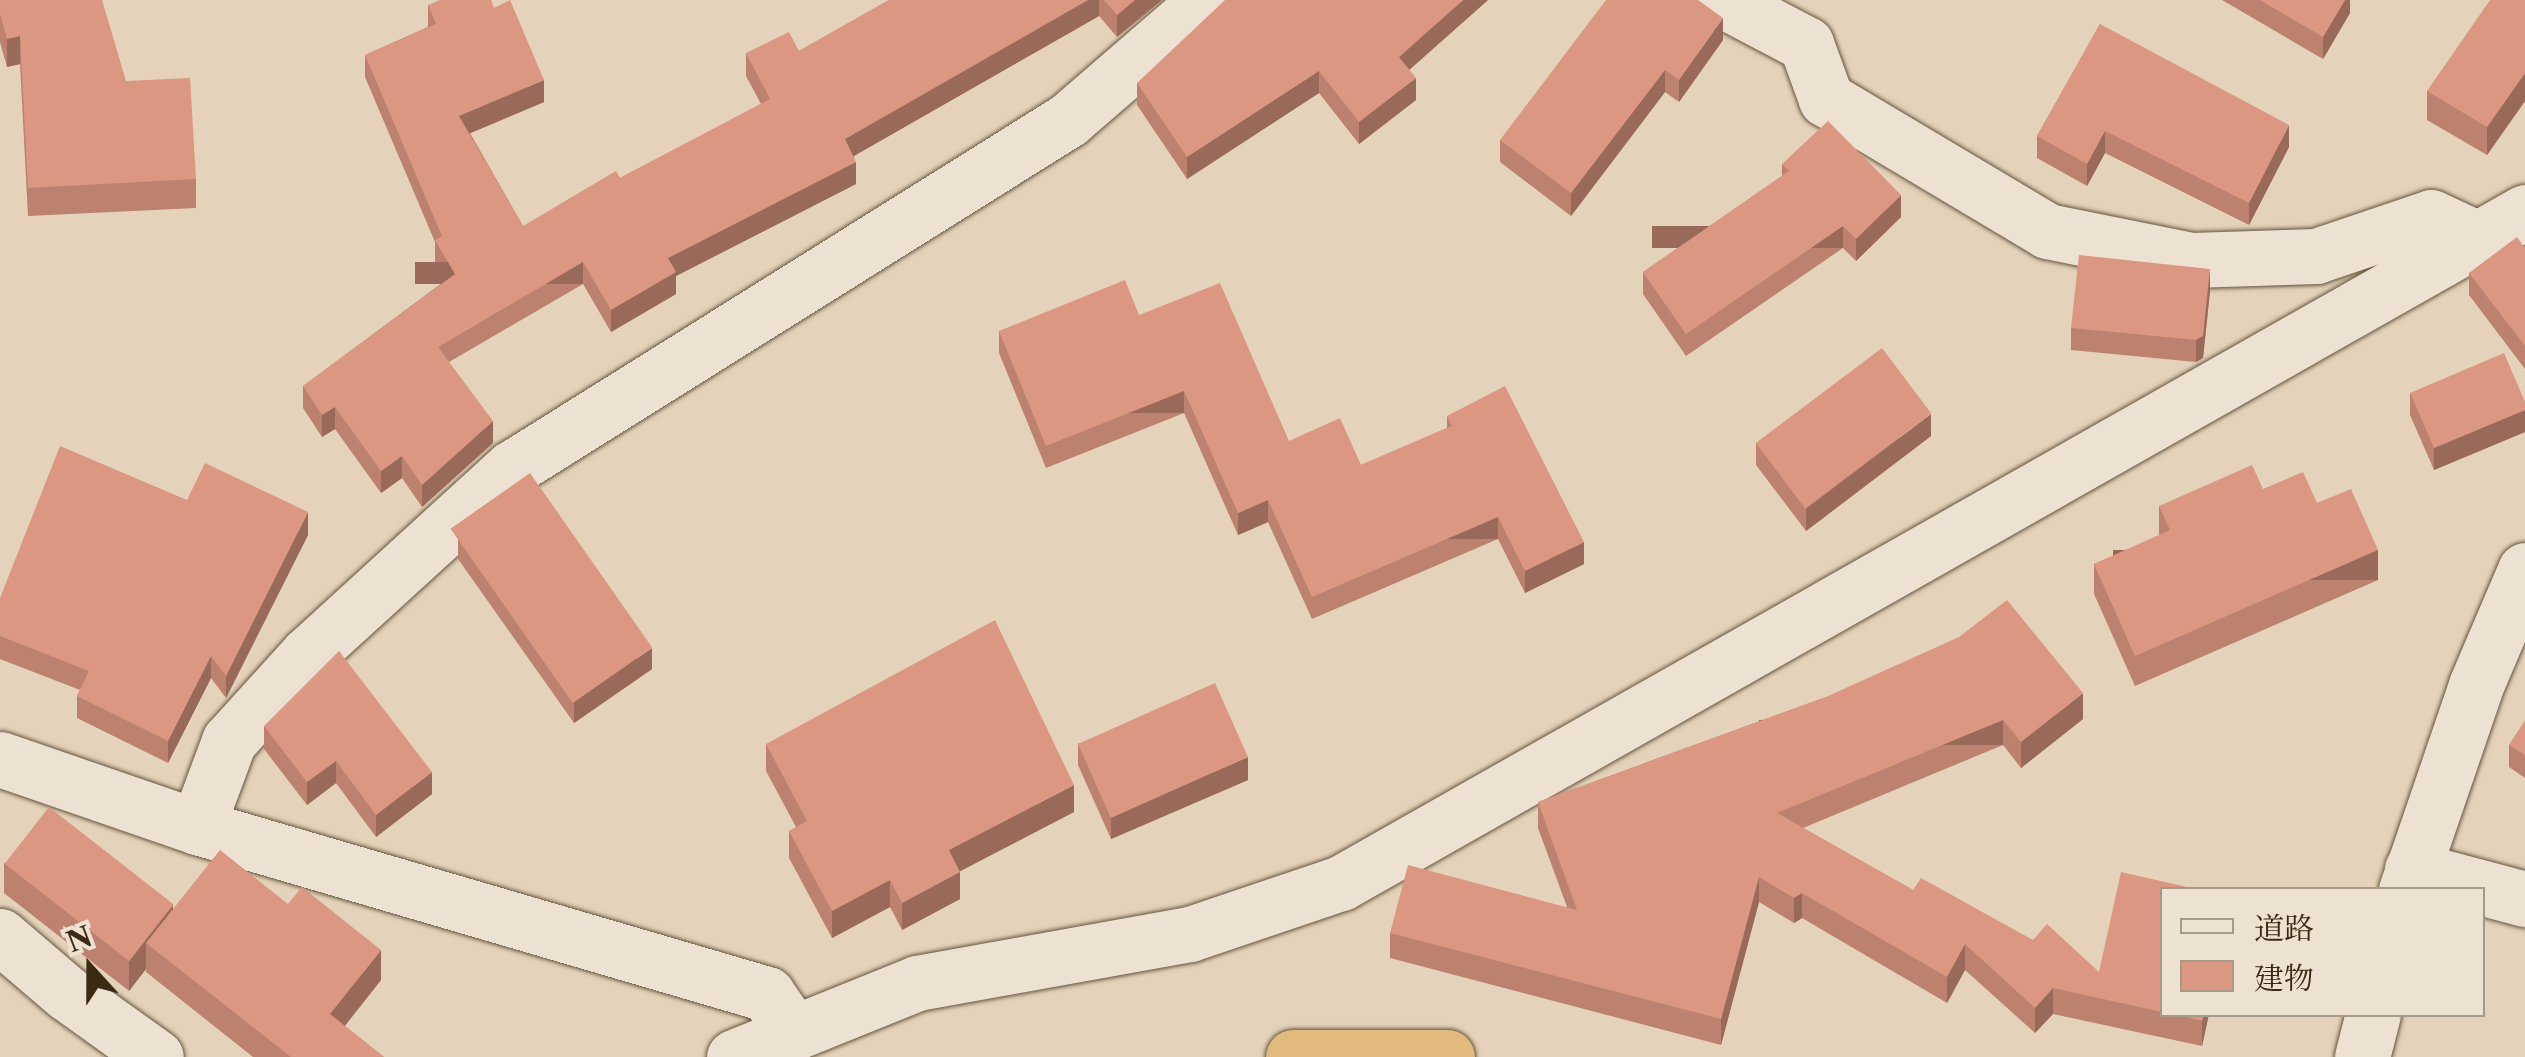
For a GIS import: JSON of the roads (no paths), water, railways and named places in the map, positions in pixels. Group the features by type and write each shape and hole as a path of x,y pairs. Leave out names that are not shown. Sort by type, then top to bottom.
{"highway":[{"path":"1293,1057 1446,1057"}],"street":[{"path":"197,827 229,741 308,654 512,468 1068,120 1207,0"},
{"path":"1722,0 1806,44 1826,99 2047,231 2191,260 2316,256 2431,217 2476,238"},
{"path":"734,1057 917,982 1190,934 1342,883 2525,212"},
{"path":"2455,887 2409,879 2525,570"},
{"path":"0,759 197,827 766,994 794,1033"},
{"path":"2485,892 2525,899"},
{"path":"0,936 68,994 156,1057"},
{"path":"2362,1057 2372,1017"}]}
